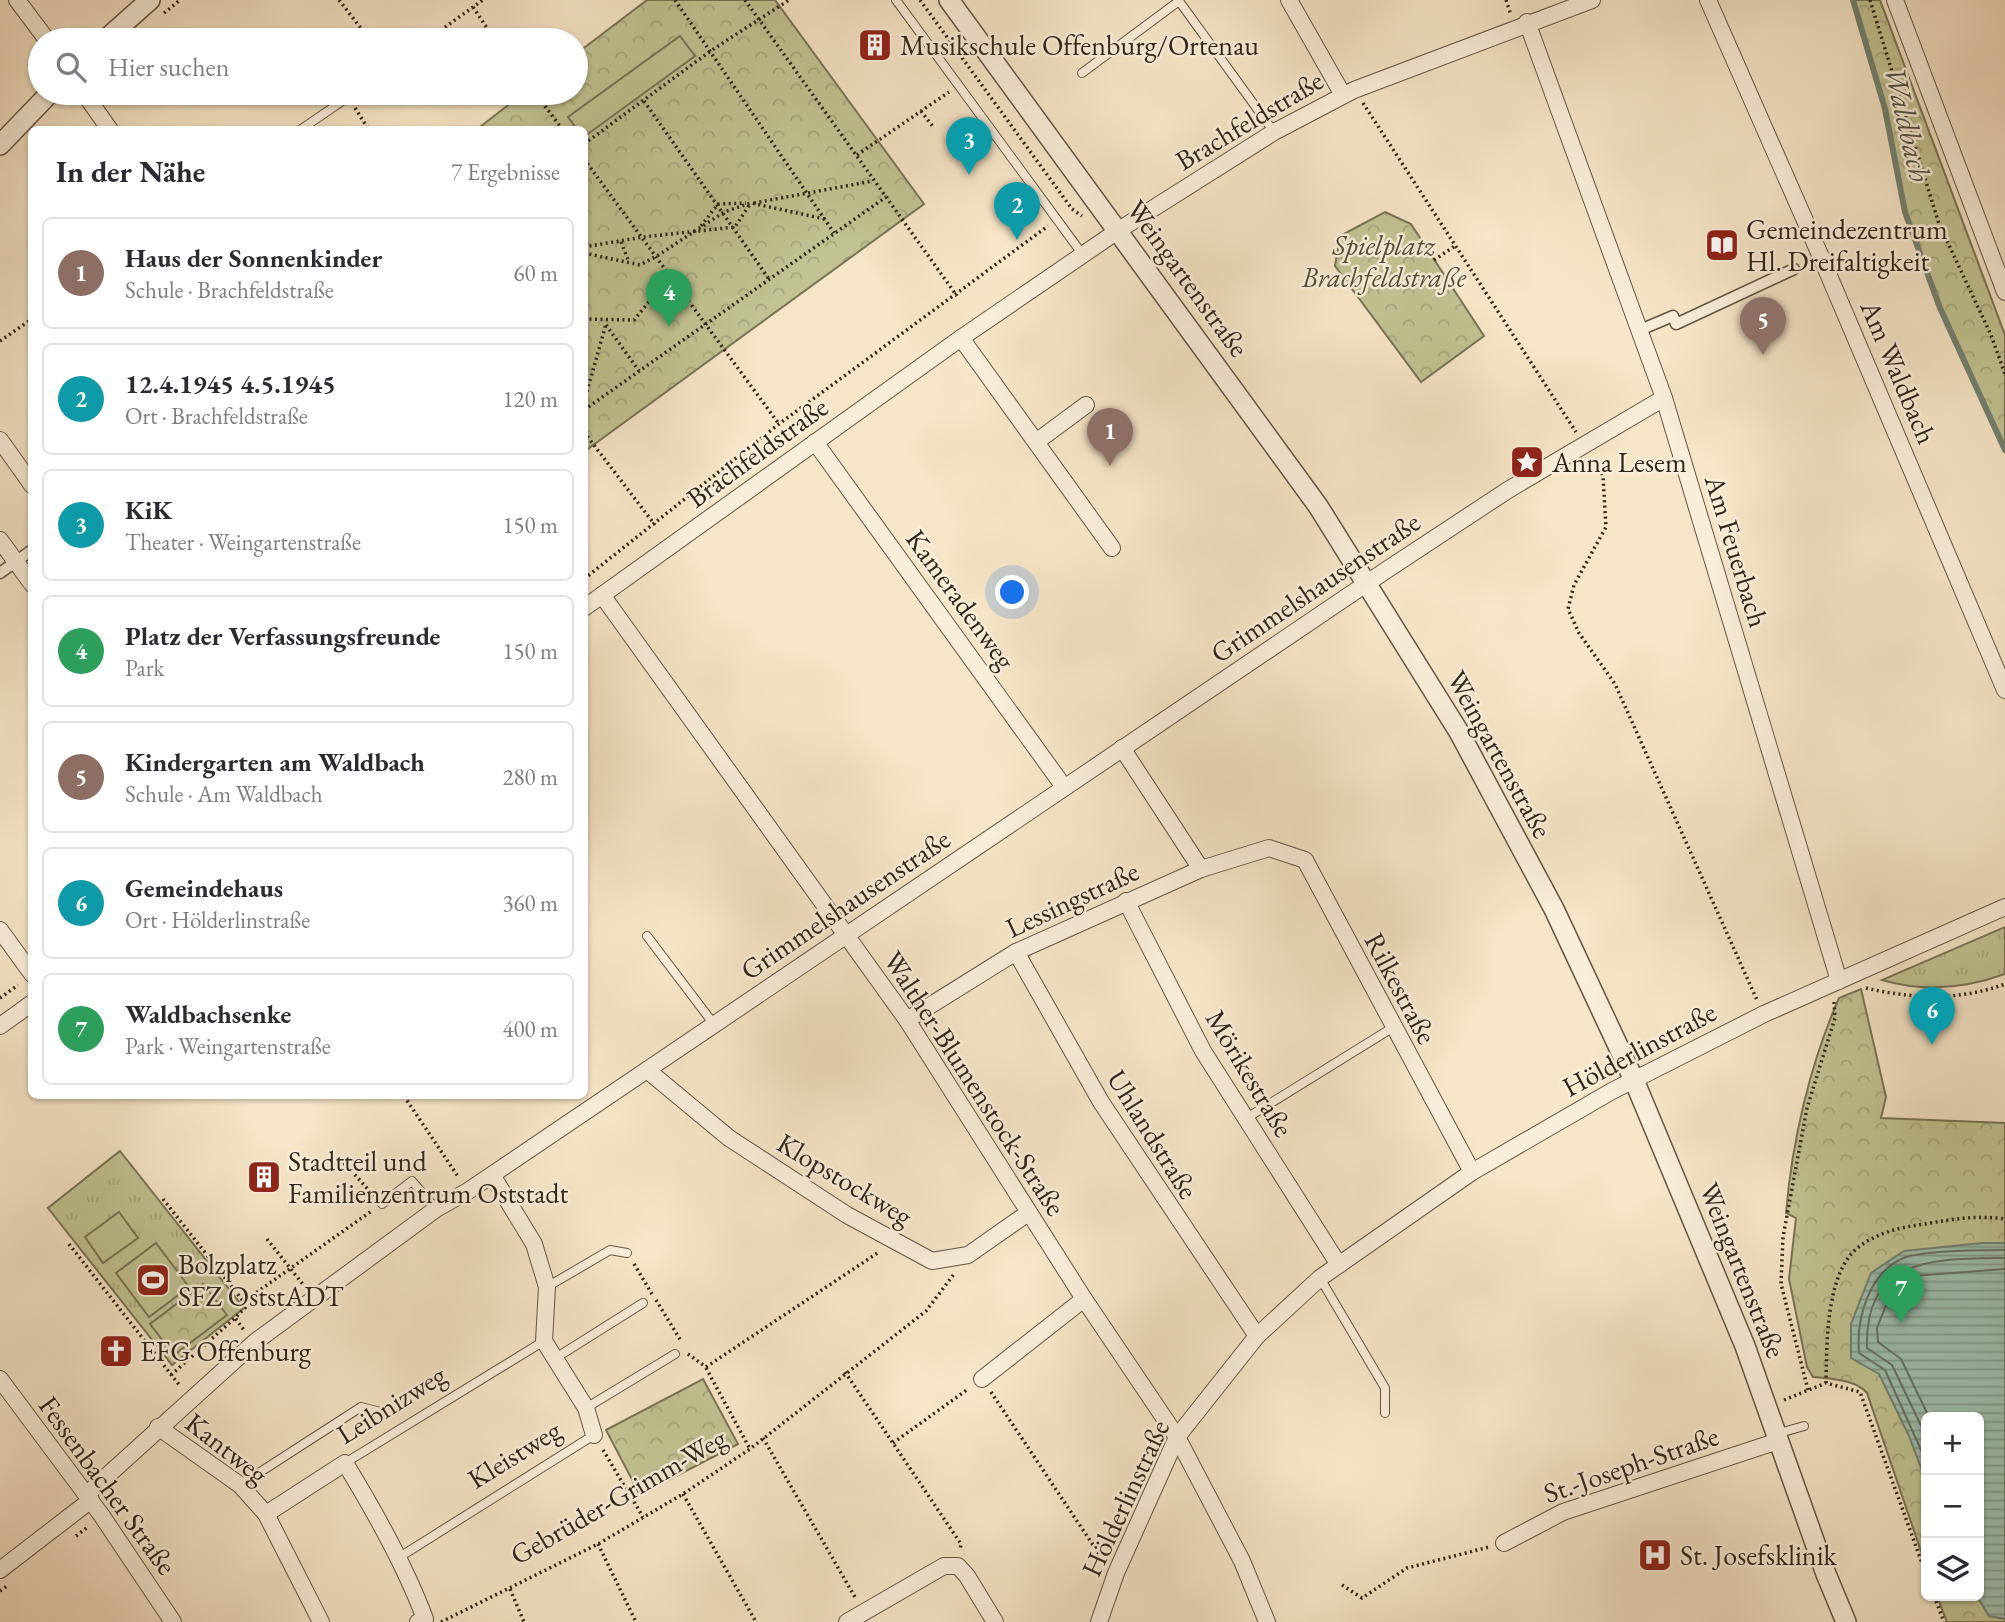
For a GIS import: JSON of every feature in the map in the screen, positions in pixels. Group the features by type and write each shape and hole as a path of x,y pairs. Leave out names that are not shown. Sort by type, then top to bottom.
{"street":[{"path":"17,0 38,28"},
{"path":"119,28 150,0"},
{"name":"Weingartenstraße","path":"949,0 1318,506 1459,732 1541,885 1634,1080 1745,1346 1846,1622"},
{"path":"1289,0 1349,92"},
{"name":"Brachfeldstraße","path":"588,605 961,338 1119,230 1274,132 1349,92 1527,22 1592,0"},
{"name":"Am Waldbach","path":"1707,0 1821,257 2005,690"},
{"path":"1895,0 2005,292"},
{"name":"Am Feuerbach","path":"1527,22 1664,398 1839,981"},
{"path":"0,145 38,105"},
{"path":"92,105 107,126"},
{"path":"1640,330 1672,316 1676,324 1794,269"},
{"path":"961,338 1112,548"},
{"name":"Grimmelshausenstraße","path":"0,1570 89,1497 159,1427 255,1342 436,1209 492,1175 1063,787 1508,490 1664,398"},
{"path":"1036,442 1086,405"},
{"path":"0,440 28,479"},
{"name":"Kameradenweg","path":"815,442 1063,787"},
{"path":"0,540 28,578"},
{"path":"0,573 28,553"},
{"name":"Walther-Blumenstock-Straße","path":"602,595 907,1020 1028,1213 1177,1437 1242,1561 1267,1622"},
{"path":"1122,748 1201,869"},
{"name":"Lessingstraße","path":"907,1020 1016,952 1201,869 1269,848"},
{"name":"Rilkestraße","path":"1269,848 1305,860 1392,1028 1472,1172"},
{"name":"Mörikestraße","path":"1126,901 1203,1051 1339,1265"},
{"name":"Hölderlinstraße","path":"1099,1622 1116,1573 1177,1437 1257,1336 1320,1278 1472,1172 1634,1080 1764,1014 2005,907"},
{"path":"0,930 26,979"},
{"name":"Uhlandstraße","path":"1016,952 1108,1113 1257,1336"},
{"path":"0,1026 28,1006"},
{"name":"Klopstockweg","path":"647,1070 729,1138 847,1215 932,1261 968,1255 1028,1213"},
{"path":"492,1175 534,1244 547,1287 544,1341"},
{"path":"982,1379 1084,1299"},
{"name":"Kleistweg","path":"544,1341 586,1408 594,1434"},
{"name":"Fessenbacher Straße","path":"0,1379 89,1497 173,1622"},
{"name":"Kantweg","path":"159,1427 240,1485 266,1514 321,1622"},
{"name":"St.-Joseph-Straße","path":"1504,1543 1563,1512 1777,1438"},
{"path":"345,1463 369,1502 428,1621"},
{"name":"Leibnizweg","path":"266,1514 345,1463"},
{"path":"847,1622 867,1617 944,1566 958,1566 967,1576 993,1621"}],"lane":[{"path":"896,0 1083,256"},
{"path":"1082,73 1179,1 1274,132"},
{"path":"306,126 336,105"},
{"path":"647,936 713,1023"},
{"path":"1245,1119 1392,1028"},
{"path":"382,1204 412,1181 436,1209"},
{"path":"547,1287 610,1250 627,1253"},
{"path":"1320,1278 1385,1388 1385,1413"},
{"path":"554,1359 643,1303"},
{"name":"Leibnizweg","path":"345,1463 544,1341"},
{"path":"586,1408 675,1354"},
{"path":"240,1485 361,1407 381,1412"},
{"path":"1777,1438 1804,1426"},
{"name":"Kleistweg","path":"396,1559 594,1434"}],"path":[{"path":"339,0 361,28"},
{"path":"444,28 483,0"},
{"path":"675,0 834,233"},
{"path":"745,0 957,296"},
{"path":"588,141 758,18 789,0"},
{"path":"920,0 1072,209 1088,222 1102,243"},
{"path":"1870,0 1935,212 1991,335 2005,374"},
{"path":"473,7 487,28"},
{"path":"856,155 959,85"},
{"path":"1349,92 1455,246 1604,476 1606,527 1574,585 1568,609 1579,633 1615,684 1764,1014"},
{"path":"644,101 769,279"},
{"path":"355,105 367,126"},
{"path":"544,105 559,126"},
{"path":"921,111 934,128"},
{"path":"588,164 779,424"},
{"path":"718,204 751,203 807,195 874,181"},
{"path":"588,407 886,197"},
{"path":"735,227 751,203"},
{"path":"588,254 640,265 657,257 724,212 751,203 825,219"},
{"path":"698,230 718,204"},
{"path":"588,576 779,424 957,296 1058,219"},
{"path":"588,246 735,227"},
{"path":"621,241 629,262"},
{"path":"1434,260 1455,246"},
{"path":"588,320 605,322 634,320 671,275"},
{"path":"0,341 28,322"},
{"path":"605,322 639,371"},
{"path":"588,387 605,322"},
{"path":"588,437 655,525"},
{"path":"0,998 26,979"},
{"path":"1808,1390 1781,1284 1783,1237 1807,1108 1835,1018 1834,1000 1839,981 1913,997 1959,996 2005,984"},
{"path":"406,1099 468,1191"},
{"path":"243,1302 382,1204 345,1164 334,1171"},
{"path":"163,1199 247,1306 171,1375"},
{"path":"1826,1383 1828,1321 1833,1291 1858,1247 1893,1229 1978,1215 2005,1219"},
{"path":"267,1239 315,1299"},
{"path":"706,1367 895,1241"},
{"path":"69,1244 190,1399"},
{"path":"627,1253 691,1359 706,1367 750,1449"},
{"name":"Gebrüder-Grimm-Weg","path":"428,1621 510,1589 598,1544 683,1494 750,1449 845,1371 926,1311 968,1255"},
{"path":"235,1318 255,1342"},
{"path":"845,1371 961,1544 958,1566"},
{"path":"893,1443 982,1379 1106,1565 1116,1573"},
{"path":"1781,1401 1826,1383 1860,1391 1921,1560"},
{"path":"594,1434 643,1517"},
{"path":"763,1438 867,1617"},
{"path":"683,1494 756,1622"},
{"path":"1342,1585 1362,1598 1407,1568 1504,1543"},
{"path":"598,1544 636,1622"},
{"path":"510,1589 524,1622"},
{"path":"1936,1601 1944,1622"}],"green space":[{"path":"647,0 775,0 924,204 588,449 588,126 481,126 508,105 588,105 588,45"},
{"path":"1853,0 1880,0 2005,335 2005,450 1940,308 1905,212 1885,109"},
{"path":"680,36 695,56 588,134 588,126 575,126 568,117"},
{"name":"Spielplatz Brachfeldstraße","path":"1385,212 1411,224 1484,336 1421,382 1335,266 1340,236"},
{"path":"2005,927 2005,974 1974,983 1943,987 1913,986 1882,980"},
{"path":"1861,989 1886,1097 1881,1118 2005,1123 2005,1622 1947,1622 1939,1601 1984,1601 1984,1412 1921,1412 1921,1551 1867,1393 1849,1382 1813,1377 1807,1367 1789,1279 1796,1218 1786,1213 1804,1103 1819,1049 1839,998"},
{"path":"120,1151 244,1308 172,1365 48,1208"},
{"path":"119,1212 138,1238 103,1263 85,1237"},
{"name":"Bolzplatz SFZ OststADT","path":"156,1243 189,1287 149,1317 116,1273"},
{"path":"203,1284 227,1315 174,1355 150,1324"},
{"path":"703,1379 738,1444 640,1495 606,1430"}],"water":[{"path":"2005,1243 2005,1619 1989,1616 1980,1601 1984,1601 1984,1412 1921,1412 1921,1468 1879,1374 1851,1358 1851,1324 1871,1273 1904,1251"}],"waterway":[{"name":"Waldbach","path":"1853,0 1885,109 1905,212 1940,308 2005,450"}],"place":[{"name":"Musikschule Offenburg/Ortenau","path":"875,45"},
{"name":"KiK","path":"969,175"},
{"name":"12.4.1945 4.5.1945","path":"1017,240"},
{"name":"Gemeindezentrum Hl. Dreifaltigkeit","path":"1722,245"},
{"name":"Platz der Verfassungsfreunde","path":"669,327"},
{"name":"Kindergarten am Waldbach","path":"1763,355"},
{"name":"Anna Lesem","path":"1527,462"},
{"name":"Haus der Sonnenkinder","path":"1110,466"},
{"name":"Gemeindehaus","path":"1932,1045"},
{"name":"Stadtteil und Familienzentrum Oststadt","path":"264,1177"},
{"name":"Bolzplatz SFZ OststADT","path":"153,1280"},
{"name":"Waldbachsenke","path":"1901,1323"},
{"name":"EFG Offenburg","path":"116,1351"},
{"name":"St. Josefsklinik","path":"1655,1555"}]}
